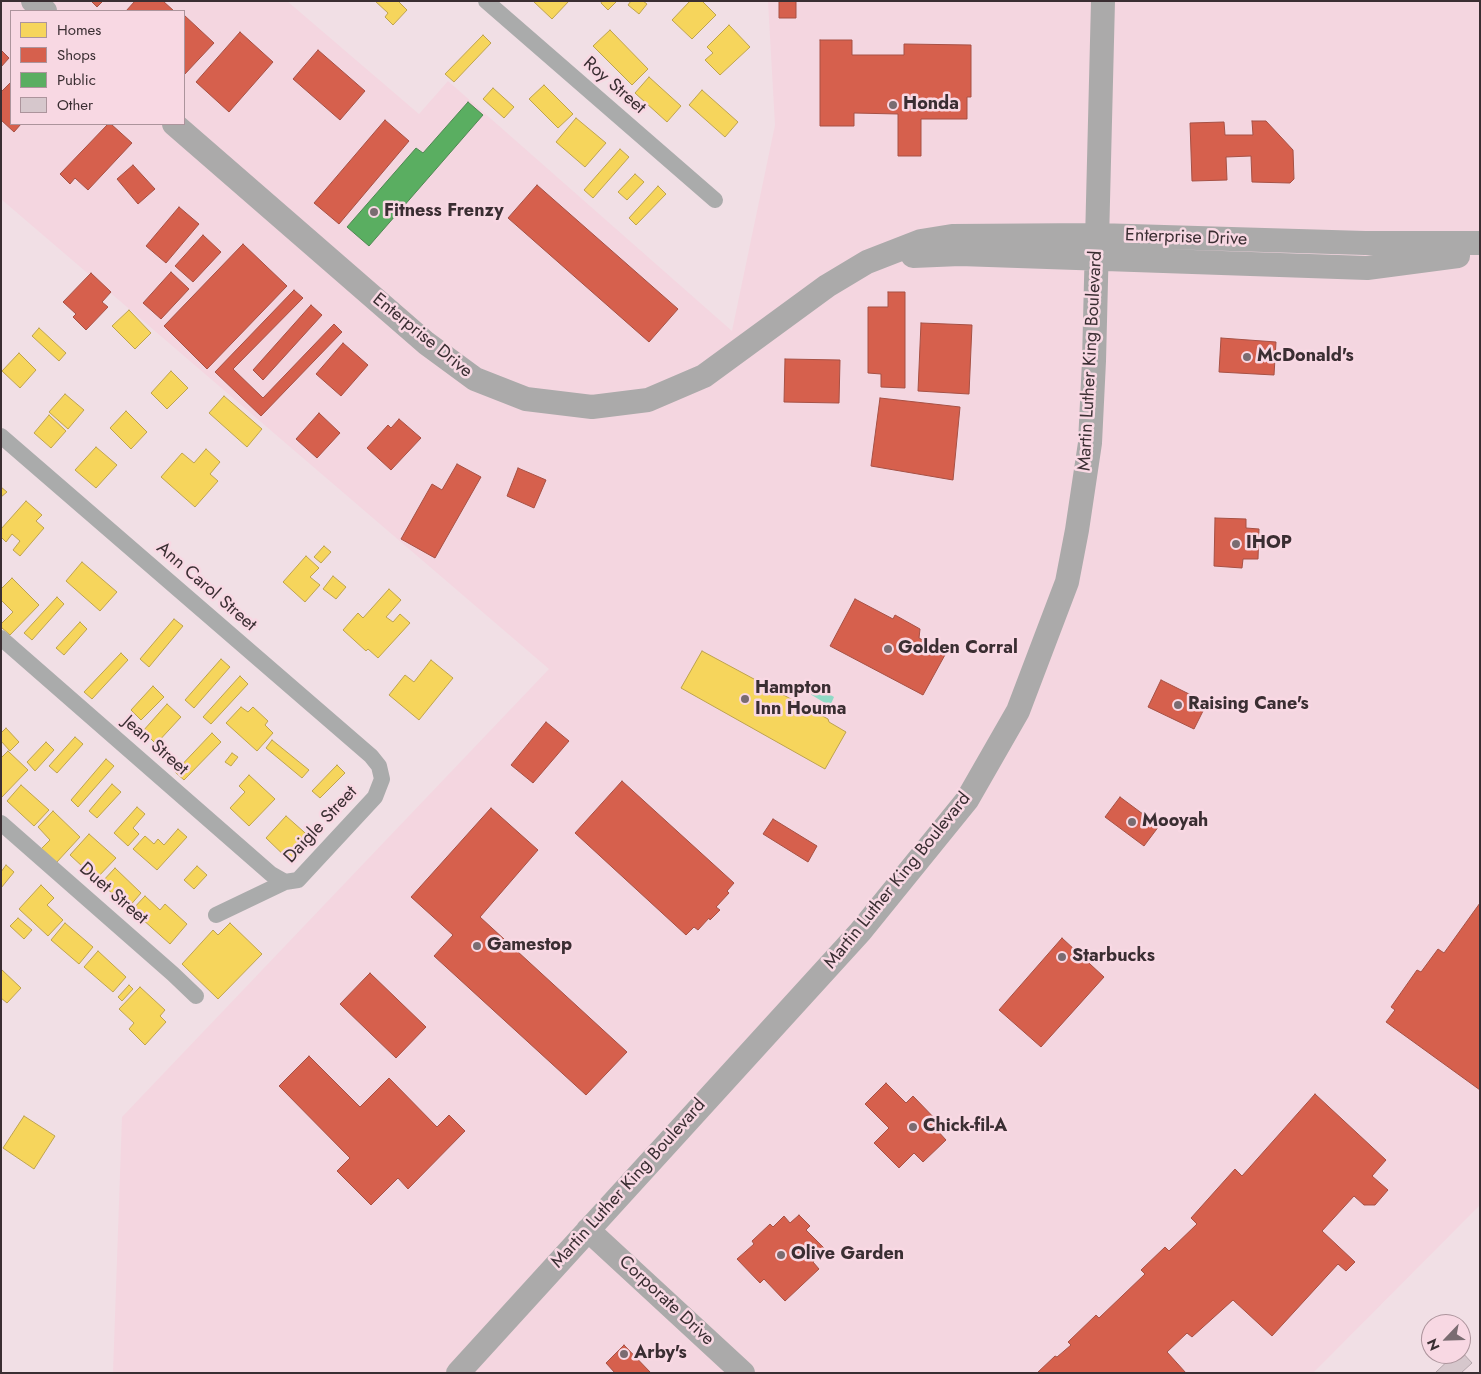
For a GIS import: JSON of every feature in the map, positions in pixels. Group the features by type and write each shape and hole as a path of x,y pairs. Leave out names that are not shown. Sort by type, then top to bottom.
{"street":[{"path":"33,1 44,10"},
{"name":"Roy Street","path":"486,1 715,200"},
{"name":"Martin Luther King Boulevard","path":"458,1373 732,1071 797,1003 882,906 966,800 1018,711 1067,582 1090,443 1094,361 1103,1"},
{"name":"Enterprise Drive","path":"175,125 426,343 475,379 526,399 592,408 648,400 704,376 827,286 867,262 921,242 952,236 1097,235 1365,243 1480,244"},
{"name":"Enterprise Drive","path":"867,262 922,255 960,254 1367,268 1480,253"},
{"name":"Ann Carol Street","path":"1,436 371,756 380,766 380,771"},
{"name":"Jean Street","path":"1,638 271,874 285,882"},
{"name":"Daigle Street","path":"216,915 285,882 298,880 375,796 382,779 380,771"},
{"name":"Duet Street","path":"1,823 196,996"},
{"name":"Corporate Drive","path":"588,1230 743,1373"}],"shaded area":[{"path":"1,1 287,1 419,114 448,81 732,331 775,125 768,1 1480,1 1480,1205 1313,1373 113,1373 122,1117 549,669 1,199"},
{"path":"814,685 834,697 830,706 810,694"}],"building: Homes":[{"path":"375,1 400,1 407,10 393,25 385,17 388,13"},
{"path":"533,1 569,1 552,19"},
{"path":"602,1 617,1 608,10 601,3"},
{"path":"631,1 643,1 647,4 639,14 628,5"},
{"path":"690,1 702,1 716,15 692,39 672,20"},
{"path":"729,25 750,47 720,75 705,60 713,53 707,47"},
{"path":"610,30 648,69 632,85 593,46"},
{"path":"483,35 491,43 454,82 445,74"},
{"path":"649,77 681,106 667,122 635,93"},
{"path":"544,85 573,114 558,128 529,99"},
{"path":"493,88 514,107 504,118 483,99"},
{"path":"702,90 738,122 725,137 689,105"},
{"path":"576,118 606,143 585,167 556,142"},
{"path":"620,149 629,157 593,198 584,190"},
{"path":"635,174 644,182 627,200 618,192"},
{"path":"658,186 666,194 636,225 629,218"},
{"path":"129,310 151,333 135,349 112,326"},
{"path":"39,328 66,353 59,361 32,336"},
{"path":"19,353 36,370 20,388 2,371"},
{"path":"171,371 188,388 167,409 151,393"},
{"path":"65,394 84,410 68,429 49,412"},
{"path":"224,396 262,429 247,447 209,413"},
{"path":"126,411 147,432 131,449 110,428"},
{"path":"49,415 66,431 51,448 34,433"},
{"path":"96,447 117,465 96,488 75,470"},
{"path":"206,449 220,462 210,474 218,481 195,507 161,477 182,453 194,463"},
{"path":"1,487 7,492 1,497"},
{"path":"26,501 42,515 36,521 44,528 20,556 13,550 20,541 12,534 6,542 1,537 1,529"},
{"path":"324,546 331,552 321,563 314,557"},
{"path":"306,556 319,568 310,577 320,585 305,602 283,582"},
{"path":"82,562 117,592 100,611 66,581"},
{"path":"333,576 346,587 336,599 323,589"},
{"path":"12,578 39,605 10,635 1,627 1,624 13,612 1,600 1,589"},
{"path":"389,589 401,600 386,617 393,622 400,614 410,623 378,658 368,649 366,651 343,630 358,613 363,618"},
{"path":"57,597 64,604 32,640 24,633"},
{"path":"174,619 183,626 149,667 140,659"},
{"path":"80,622 87,629 64,655 56,648"},
{"name":"Hampton Inn Houma","path":"702,651 828,719 829,722 846,732 825,769 681,688"},
{"path":"121,653 128,660 92,699 84,692"},
{"path":"221,659 230,667 194,708 185,700"},
{"path":"431,660 453,678 419,720 389,695 405,675 414,682"},
{"path":"240,676 248,684 211,724 203,717"},
{"path":"153,686 164,697 141,720 131,710"},
{"path":"167,704 181,717 156,744 143,731"},
{"path":"241,707 248,712 253,707 268,721 265,725 273,733 257,751 226,723"},
{"path":"6,728 19,742 10,751 1,741 1,733"},
{"path":"212,733 221,742 184,780 175,772"},
{"path":"75,737 83,744 57,773 49,766"},
{"path":"272,740 309,770 302,778 266,748"},
{"path":"46,742 54,750 35,771 27,762"},
{"path":"8,751 28,770 1,798 1,758"},
{"path":"232,753 238,757 231,766 225,762"},
{"path":"106,759 114,766 78,807 71,800"},
{"path":"337,765 345,773 320,798 312,791"},
{"path":"249,775 275,799 249,826 230,808 245,792 239,786"},
{"path":"112,784 121,792 97,818 89,811"},
{"path":"21,785 49,810 34,826 7,801"},
{"path":"137,807 145,814 133,828 139,834 128,846 114,833"},
{"path":"53,811 80,837 56,863 41,849 50,840 38,827"},
{"path":"286,816 313,840 292,863 266,838"},
{"path":"178,829 187,837 157,870 133,849 145,836 154,844 158,839 164,845"},
{"path":"89,834 116,858 96,879 70,855"},
{"path":"6,865 14,872 1,888 1,872"},
{"path":"197,866 207,875 194,889 184,880"},
{"path":"115,868 141,893 128,908 101,883"},
{"path":"41,885 54,898 47,905 63,920 48,936 19,909"},
{"path":"145,896 160,910 165,904 187,924 170,944 132,910"},
{"path":"18,918 32,930 24,939 10,926"},
{"path":"65,923 93,947 79,964 51,940"},
{"path":"230,923 262,954 218,999 182,964 213,930 218,935"},
{"path":"98,951 126,977 113,992 84,967"},
{"path":"1,969 21,988 7,1003 1,998"},
{"path":"129,985 133,989 122,1001 118,997"},
{"path":"140,987 165,1010 160,1016 166,1022 145,1045 129,1029 134,1023 119,1009"},
{"path":"24,1116 55,1136 34,1169 3,1148"}],"building: Shops":[{"path":"91,1 103,1 97,7"},
{"path":"135,1 163,1 173,10 127,10"},
{"path":"779,1 796,1 796,18 779,18"},
{"path":"185,16 214,43 185,74"},
{"path":"240,32 273,62 229,112 196,82"},
{"name":"Honda","path":"820,40 852,40 852,55 904,55 904,44 971,45 971,97 967,97 967,119 921,119 921,156 898,156 898,114 854,113 854,126 820,126"},
{"path":"1,50 9,58 1,67"},
{"path":"318,50 365,91 340,120 293,79"},
{"path":"10,83 10,125 20,125 14,132 1,120 1,92"},
{"path":"385,120 409,141 339,224 314,203"},
{"path":"1252,121 1266,121 1293,150 1294,179 1290,183 1252,182 1251,156 1226,157 1227,180 1192,181 1190,123 1224,122 1225,135 1253,135"},
{"path":"107,125 112,125 132,143 88,190 75,178 70,184 60,174"},
{"path":"133,165 155,189 138,204 117,179"},
{"path":"537,185 678,309 649,342 508,218"},
{"path":"179,207 199,224 166,263 146,246"},
{"path":"203,235 221,252 193,282 175,266"},
{"path":"243,244 287,286 207,369 164,326"},
{"path":"171,272 189,289 161,319 143,303"},
{"path":"91,273 111,292 102,302 108,307 86,330 73,317 76,314 63,302"},
{"path":"294,290 303,298 233,369 263,398 334,324 342,332 261,416 215,372"},
{"path":"888,292 905,292 905,388 881,387 881,374 868,373 868,307 888,307"},
{"path":"311,305 322,315 263,380 253,370"},
{"path":"921,323 972,325 969,394 918,391"},
{"name":"McDonald's","path":"1221,338 1276,342 1274,375 1219,372"},
{"path":"343,343 368,365 341,396 316,374"},
{"path":"785,359 840,360 839,403 784,402"},
{"path":"880,398 960,407 953,480 871,466"},
{"path":"319,413 340,433 317,458 296,439"},
{"path":"399,419 421,438 391,470 367,448 388,425 391,428"},
{"path":"457,464 481,477 435,558 401,539 432,484 442,490"},
{"path":"518,468 546,480 534,508 507,496"},
{"name":"IHOP","path":"1215,518 1246,519 1246,528 1259,529 1258,559 1243,559 1242,568 1214,566"},
{"name":"Golden Corral","path":"855,599 893,619 895,615 920,629 919,638 946,653 923,695 830,646"},
{"name":"Raising Cane's","path":"1161,680 1207,703 1194,729 1148,707"},
{"path":"546,722 569,741 533,783 511,765"},
{"path":"622,781 734,883 727,891 729,893 716,907 720,910 698,930 694,927 686,935 575,833"},
{"name":"Mooyah","path":"1120,797 1159,826 1144,846 1105,817"},
{"name":"Gamestop","path":"491,808 538,850 480,917 627,1052 586,1095 434,956 453,935 411,897"},
{"path":"773,819 817,846 808,862 763,834"},
{"path":"1480,903 1480,1090 1386,1022 1395,1010 1391,1007 1417,970 1421,972 1438,949 1444,953"},
{"path":"1062,938 1104,977 1041,1047 999,1010"},
{"path":"370,973 426,1027 396,1058 340,1004"},
{"path":"309,1056 360,1107 389,1078 437,1127 449,1115 465,1131 408,1189 398,1178 371,1205 337,1171 350,1158 279,1086"},
{"name":"Chick-fil-A","path":"886,1083 906,1103 913,1096 941,1125 936,1129 946,1140 923,1162 914,1153 899,1168 874,1143 889,1128 865,1104"},
{"path":"1315,1094 1386,1160 1372,1176 1388,1190 1375,1205 1364,1205 1354,1196 1322,1231 1355,1262 1346,1271 1338,1264 1272,1336 1233,1300 1192,1337 1187,1333 1167,1352 1186,1373 1037,1373 1055,1356 1057,1357 1071,1345 1068,1342 1096,1315 1099,1318 1145,1274 1141,1270 1165,1247 1169,1251 1197,1224 1191,1218 1235,1169 1242,1176"},
{"name":"Olive Garden","path":"799,1215 810,1226 806,1230 826,1250 813,1262 819,1269 785,1301 764,1279 760,1283 737,1259 754,1244 752,1241 770,1224 773,1227 784,1216 790,1223"},
{"name":"Arby's","path":"624,1345 651,1373 615,1373 606,1363"}],"building: Public":[{"path":"468,102 483,115 369,246 347,227 416,148 423,153"}],"building: Other":[{"path":"1444,1364 1471,1364 1461,1373 1435,1373"}],"place":[{"name":"Honda","path":"893,105"},
{"name":"Fitness Frenzy","path":"374,212"},
{"name":"McDonald's","path":"1247,357"},
{"name":"IHOP","path":"1236,544"},
{"name":"Golden Corral","path":"888,649"},
{"name":"Hampton Inn Houma","path":"745,699"},
{"name":"Raising Cane's","path":"1178,705"},
{"name":"Mooyah","path":"1132,822"},
{"name":"Gamestop","path":"477,946"},
{"name":"Starbucks","path":"1062,957"},
{"name":"Chick-fil-A","path":"913,1127"},
{"name":"Olive Garden","path":"781,1255"},
{"name":"Arby's","path":"624,1354"}]}
